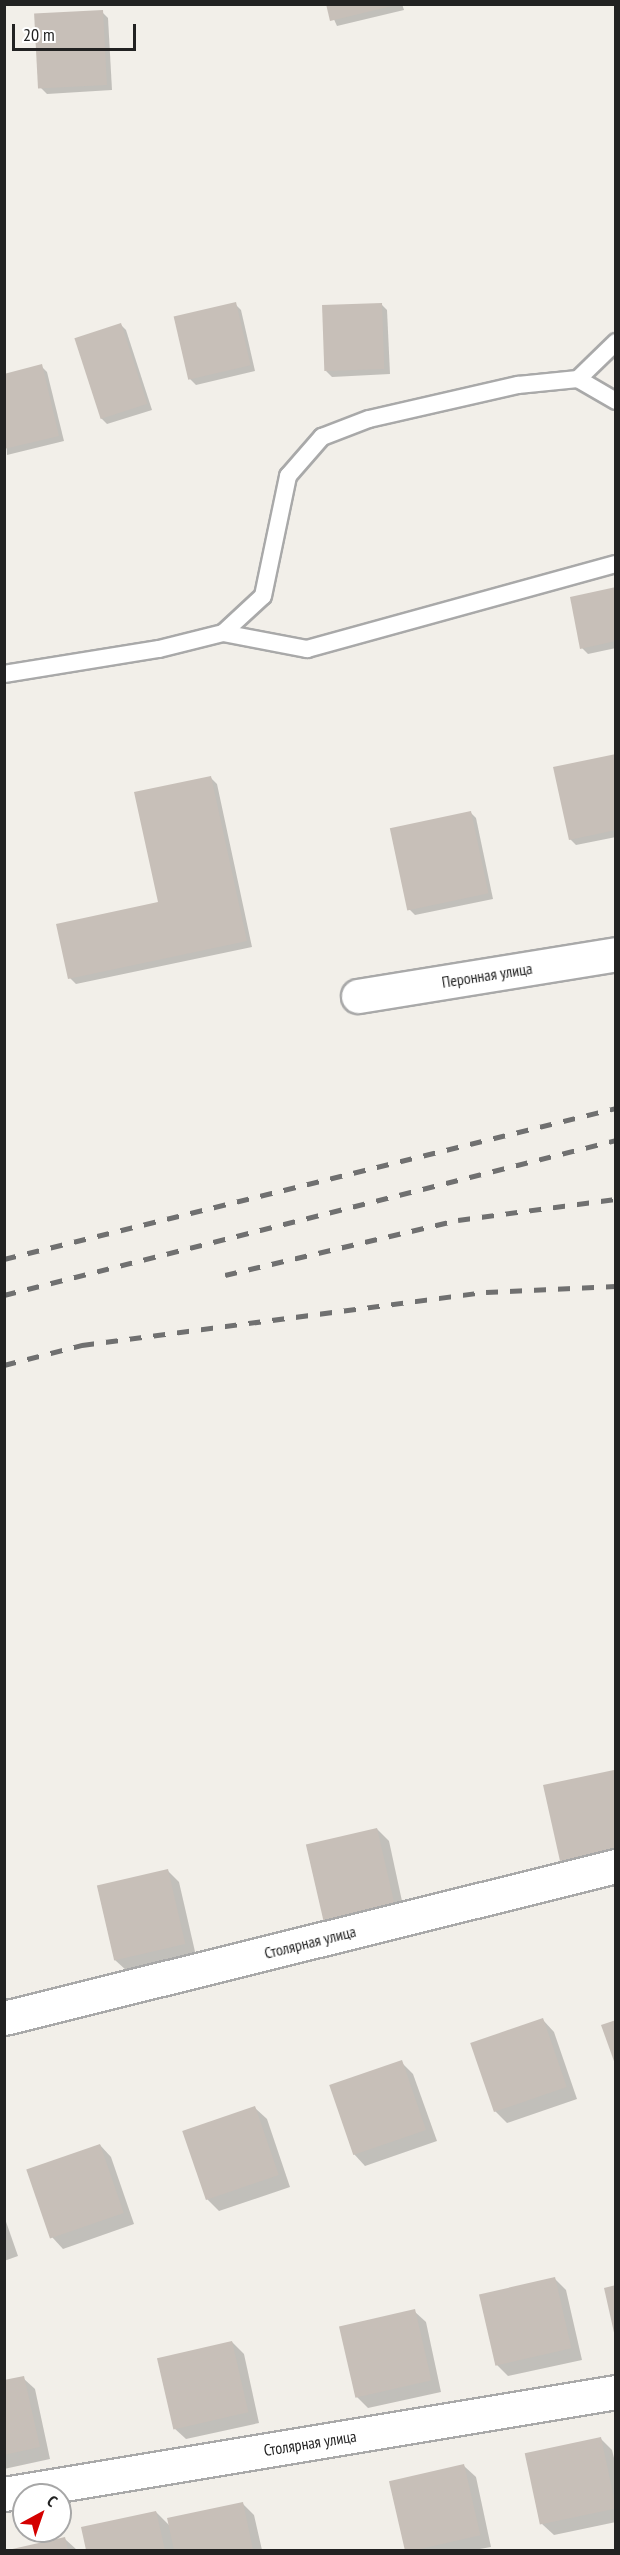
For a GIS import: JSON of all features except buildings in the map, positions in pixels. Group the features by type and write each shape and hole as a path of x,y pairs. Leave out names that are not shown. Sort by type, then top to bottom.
{"street":[{"name":"Перонная улица","path":"358,996 615,954"},
{"name":"Столярная улица","path":"4,2018 615,1866"},
{"name":"Столярная улица","path":"4,2494 615,2392"}],"lane":[{"path":"223,633 263,596 288,476 322,437 369,419 507,388 578,379 615,342"},
{"path":"578,379 615,401"},
{"path":"4,674 159,649 223,633 307,649 615,564"}],"railway":[{"path":"4,1259 616,1108"},
{"path":"4,1295 616,1140"},
{"path":"225,1275 458,1220 616,1199"},
{"path":"4,1365 82,1345 486,1292 616,1286"}]}
